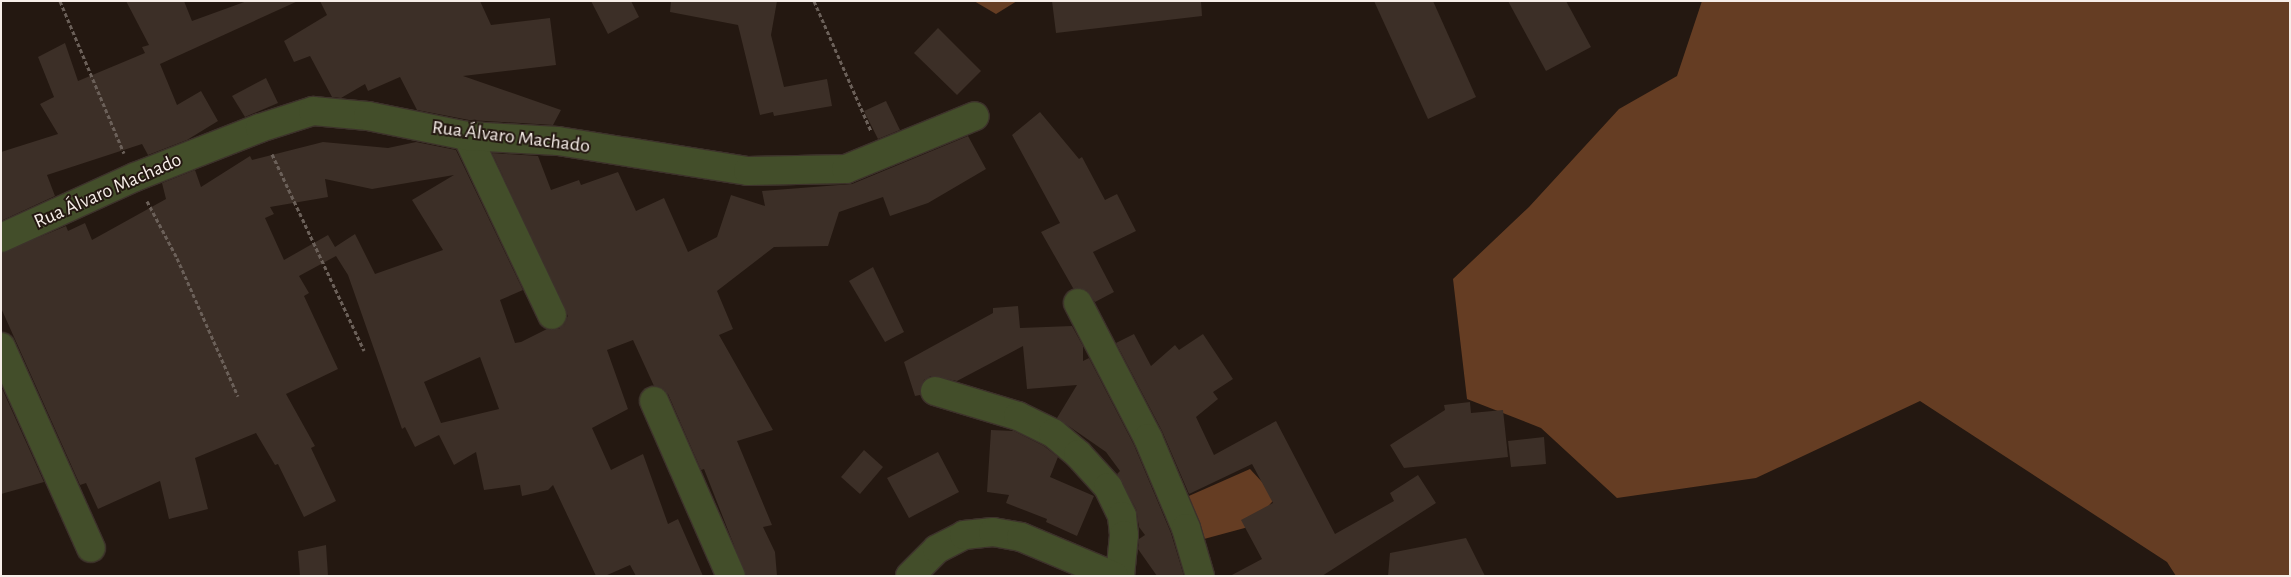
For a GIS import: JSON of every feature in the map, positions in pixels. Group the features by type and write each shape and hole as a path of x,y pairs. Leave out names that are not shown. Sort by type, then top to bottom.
{"street":[{"name":"Rua Álvaro Machado","path":"1,238 135,177 260,128 313,111 326,111 467,136 558,141 748,171 846,169 975,116"},
{"path":"467,136 552,315"},
{"path":"1078,303 1148,438 1186,528 1200,576"},
{"path":"1,347 91,548"},
{"path":"935,391 1018,416 1053,433 1078,454 1108,487 1122,516 1124,535 1120,576"},
{"path":"654,401 731,576"},
{"path":"910,576 937,549 964,535 994,532 1021,537 1067,565 1114,576"}],"path":[{"path":"60,1 135,177 177,258 238,396"},
{"path":"814,1 881,154"},
{"path":"260,128 364,350"}],"shaded area":[{"path":"974,1 1017,1 996,14"},
{"path":"1702,1 2290,1 2290,576 2176,576 2167,562 1920,401 1756,478 1617,498 1541,428 1467,399 1453,279 1529,207 1619,109 1677,76"},
{"path":"1250,469 1276,497 1252,526 1204,539 1182,499"}],"building":[{"path":"126,1 184,1 192,21 247,1 298,1 160,64 177,105 201,91 218,121 187,140 148,155 142,144 47,175 55,196 1,221 1,152 58,134 40,104 54,97 38,57 65,43 78,81 145,53 142,47 149,45"},
{"path":"320,1 480,1 491,25 550,18 556,65 463,76 561,110 553,125 469,120 417,110 400,77 368,91 365,84 341,98 332,97 310,56 294,62 284,41 327,15"},
{"path":"591,1 631,1 639,17 608,34"},
{"path":"671,1 777,1 771,35 784,87 827,79 832,106 774,116 773,112 760,115 738,25 670,12"},
{"path":"1052,1 1201,1 1202,16 1056,33"},
{"path":"1374,1 1433,1 1476,97 1428,119"},
{"path":"1508,1 1566,1 1591,47 1546,71"},
{"path":"938,28 981,71 957,95 914,53"},
{"path":"266,78 278,103 245,117 232,96"},
{"path":"886,101 900,130 878,139 864,111"},
{"path":"1040,112 1079,159 1082,157 1105,200 1117,194 1136,231 1093,252 1114,292 1095,302 1086,290 1073,288 1041,232 1060,223 1012,135"},
{"path":"968,136 986,169 928,203 890,216 883,197 839,212 828,246 774,247 717,291 733,329 719,335 773,430 737,441 772,525 763,527 775,552 777,576 746,576 704,469 701,470 668,394 654,386 633,340 607,350 628,409 592,428 611,470 643,454 668,524 678,519 703,576 636,576 630,565 605,576 596,576 553,485 548,490 522,496 520,485 484,490 476,452 454,465 439,435 415,447 405,427 402,429 348,275 336,256 299,276 309,293 304,296 338,369 286,394 315,446 311,448 336,501 304,517 278,464 275,465 256,433 195,458 208,509 169,519 160,481 98,509 86,483 80,485 1,308 1,253 66,226 68,231 85,223 92,240 166,199 162,183 195,170 201,187 250,156 252,160 323,142 388,148 416,142 456,150 523,290 500,300 515,343 547,329 559,329 568,316 492,153 538,156 551,190 579,180 581,185 618,172 636,211 664,198 688,252 717,237 731,195 765,206 762,191 852,184","holes":["454,175 412,200 443,250 375,274 355,234 335,247 328,235 284,260 265,218 274,214 270,207 328,197 325,179 372,189","480,357 499,409 441,423 424,382"]},
{"path":"873,267 904,332 885,342 849,281"},
{"path":"1018,306 1020,328 1072,326 1083,346 1083,361 1089,358 1134,445 1171,533 1184,576 1157,576 1138,549 1139,539 1145,535 1139,527 1136,509 1117,474 1120,471 1106,452 1057,418 1077,385 1027,389 1023,346 957,381 931,376 924,380 920,395 915,396 904,362 993,313 993,308"},
{"path":"1134,334 1151,366 1175,345 1179,350 1203,334 1233,379 1213,392 1218,399 1196,417 1214,455 1276,421 1335,534 1394,501 1390,493 1418,475 1436,503 1322,576 1230,576 1262,559 1241,520 1273,503 1252,464 1189,494 1162,431 1116,343"},
{"path":"1,386 44,482 1,494"},
{"path":"1470,402 1471,413 1503,410 1508,457 1404,468 1390,445 1445,410 1444,405"},
{"path":"991,430 1014,431 1044,446 1058,457 1050,477 1094,496 1077,536 1046,522 1047,519 1006,503 1009,495 987,492"},
{"path":"1544,437 1546,464 1511,467 1508,441"},
{"path":"864,450 883,467 860,494 841,477"},
{"path":"938,452 959,492 909,518 887,478"},
{"path":"1466,538 1485,576 1388,576 1390,553"},
{"path":"326,545 328,576 300,576 298,551"}]}
